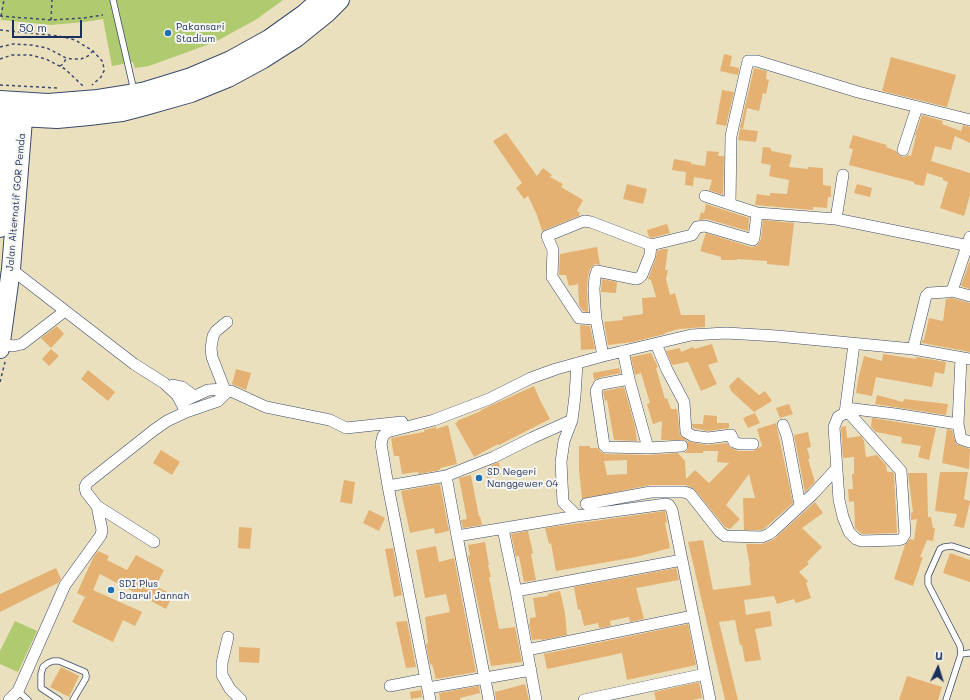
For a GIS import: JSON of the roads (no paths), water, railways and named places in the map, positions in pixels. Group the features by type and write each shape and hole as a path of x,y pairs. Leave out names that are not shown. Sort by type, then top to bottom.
{"main road":[{"path":"11,109 48,103 98,99 135,93 191,77 231,60 269,39 304,14 320,0"},
{"path":"11,109 56,119 122,112 192,93 228,78 263,59 296,38 327,13 340,0"},
{"name":"Jalan Alternatif GOR Pemda","path":"0,228 11,109"},
{"name":"Jalan Alternatif GOR Pemda","path":"3,346 11,269 11,109"}],"street":[{"path":"730,204 731,136 748,61 758,61 858,92 970,120"},
{"path":"903,150 917,107"},
{"path":"836,219 843,175"},
{"path":"705,196 757,213 836,219 969,243 952,290"},
{"path":"596,319 579,318 552,278 553,250 547,236 584,221 650,244 692,235 697,227 705,226 753,240 757,213"},
{"path":"603,356 596,319 594,289 597,271 636,279 639,278 642,275 650,255 650,244"},
{"path":"11,269 134,364 170,388 184,407"},
{"path":"913,349 926,296 930,292 947,292 952,290 970,296"},
{"path":"3,346 18,346 22,344 65,311"},
{"path":"227,322 216,331 213,336 211,348 212,357 228,391"},
{"path":"430,700 381,444 383,436 391,430 414,426 434,420 489,399 531,378 577,363 692,335 726,333 777,336 913,349 965,359 958,424 960,425 961,439 970,442"},
{"path":"656,344 667,370 684,402 686,432 693,436 708,438 730,435 733,437 734,442 740,444 753,444"},
{"path":"845,410 900,469 904,510 905,534 903,538 898,540 861,541 856,539 849,532 843,517 839,500 834,428 838,417 845,410 854,344"},
{"path":"623,351 648,448"},
{"path":"551,521 563,502 562,452 564,441 572,420 577,363"},
{"path":"629,379 599,385 596,391 604,445 606,447 648,448 682,446"},
{"path":"170,388 173,385 182,387 194,396"},
{"path":"154,542 97,506 86,492 85,487 87,482 167,421 184,407 194,396 208,390 228,391 266,407 330,420 346,428 398,422 408,423 414,426"},
{"path":"184,407 218,401 228,391"},
{"path":"845,410 895,414 958,424"},
{"path":"388,486 446,476 494,457 572,420"},
{"path":"783,424 787,436 800,505"},
{"path":"586,504 651,492 684,492 690,494 720,532 728,537 765,536 773,531 837,468"},
{"path":"446,476 489,700"},
{"path":"563,502 577,516"},
{"path":"457,536 577,516 668,504 672,510 710,700"},
{"path":"9,700 18,691 66,585 101,535 102,530 97,506"},
{"path":"503,529 536,700"},
{"path":"516,591 682,560"},
{"path":"527,650 693,616"},
{"path":"228,637 222,663 222,674 226,684 241,700"},
{"path":"390,686 485,678 531,670"},
{"path":"584,700 705,674"}],"lane":[{"path":"113,0 135,93"},
{"path":"946,700 961,654 960,646 927,580 940,549 948,546 970,552"},
{"path":"961,654 970,653"},
{"path":"32,660 43,667"},
{"path":"59,700 40,688 43,667 53,661 59,661 85,672 86,678 73,700"},
{"path":"18,691 28,700"}],"place":[{"name":"Pakansari Stadium","path":"168,33"},
{"name":"SD Negeri Nanggewer 04","path":"479,478"},
{"name":"SDI Plus Daarul Jannah","path":"111,590"}]}
